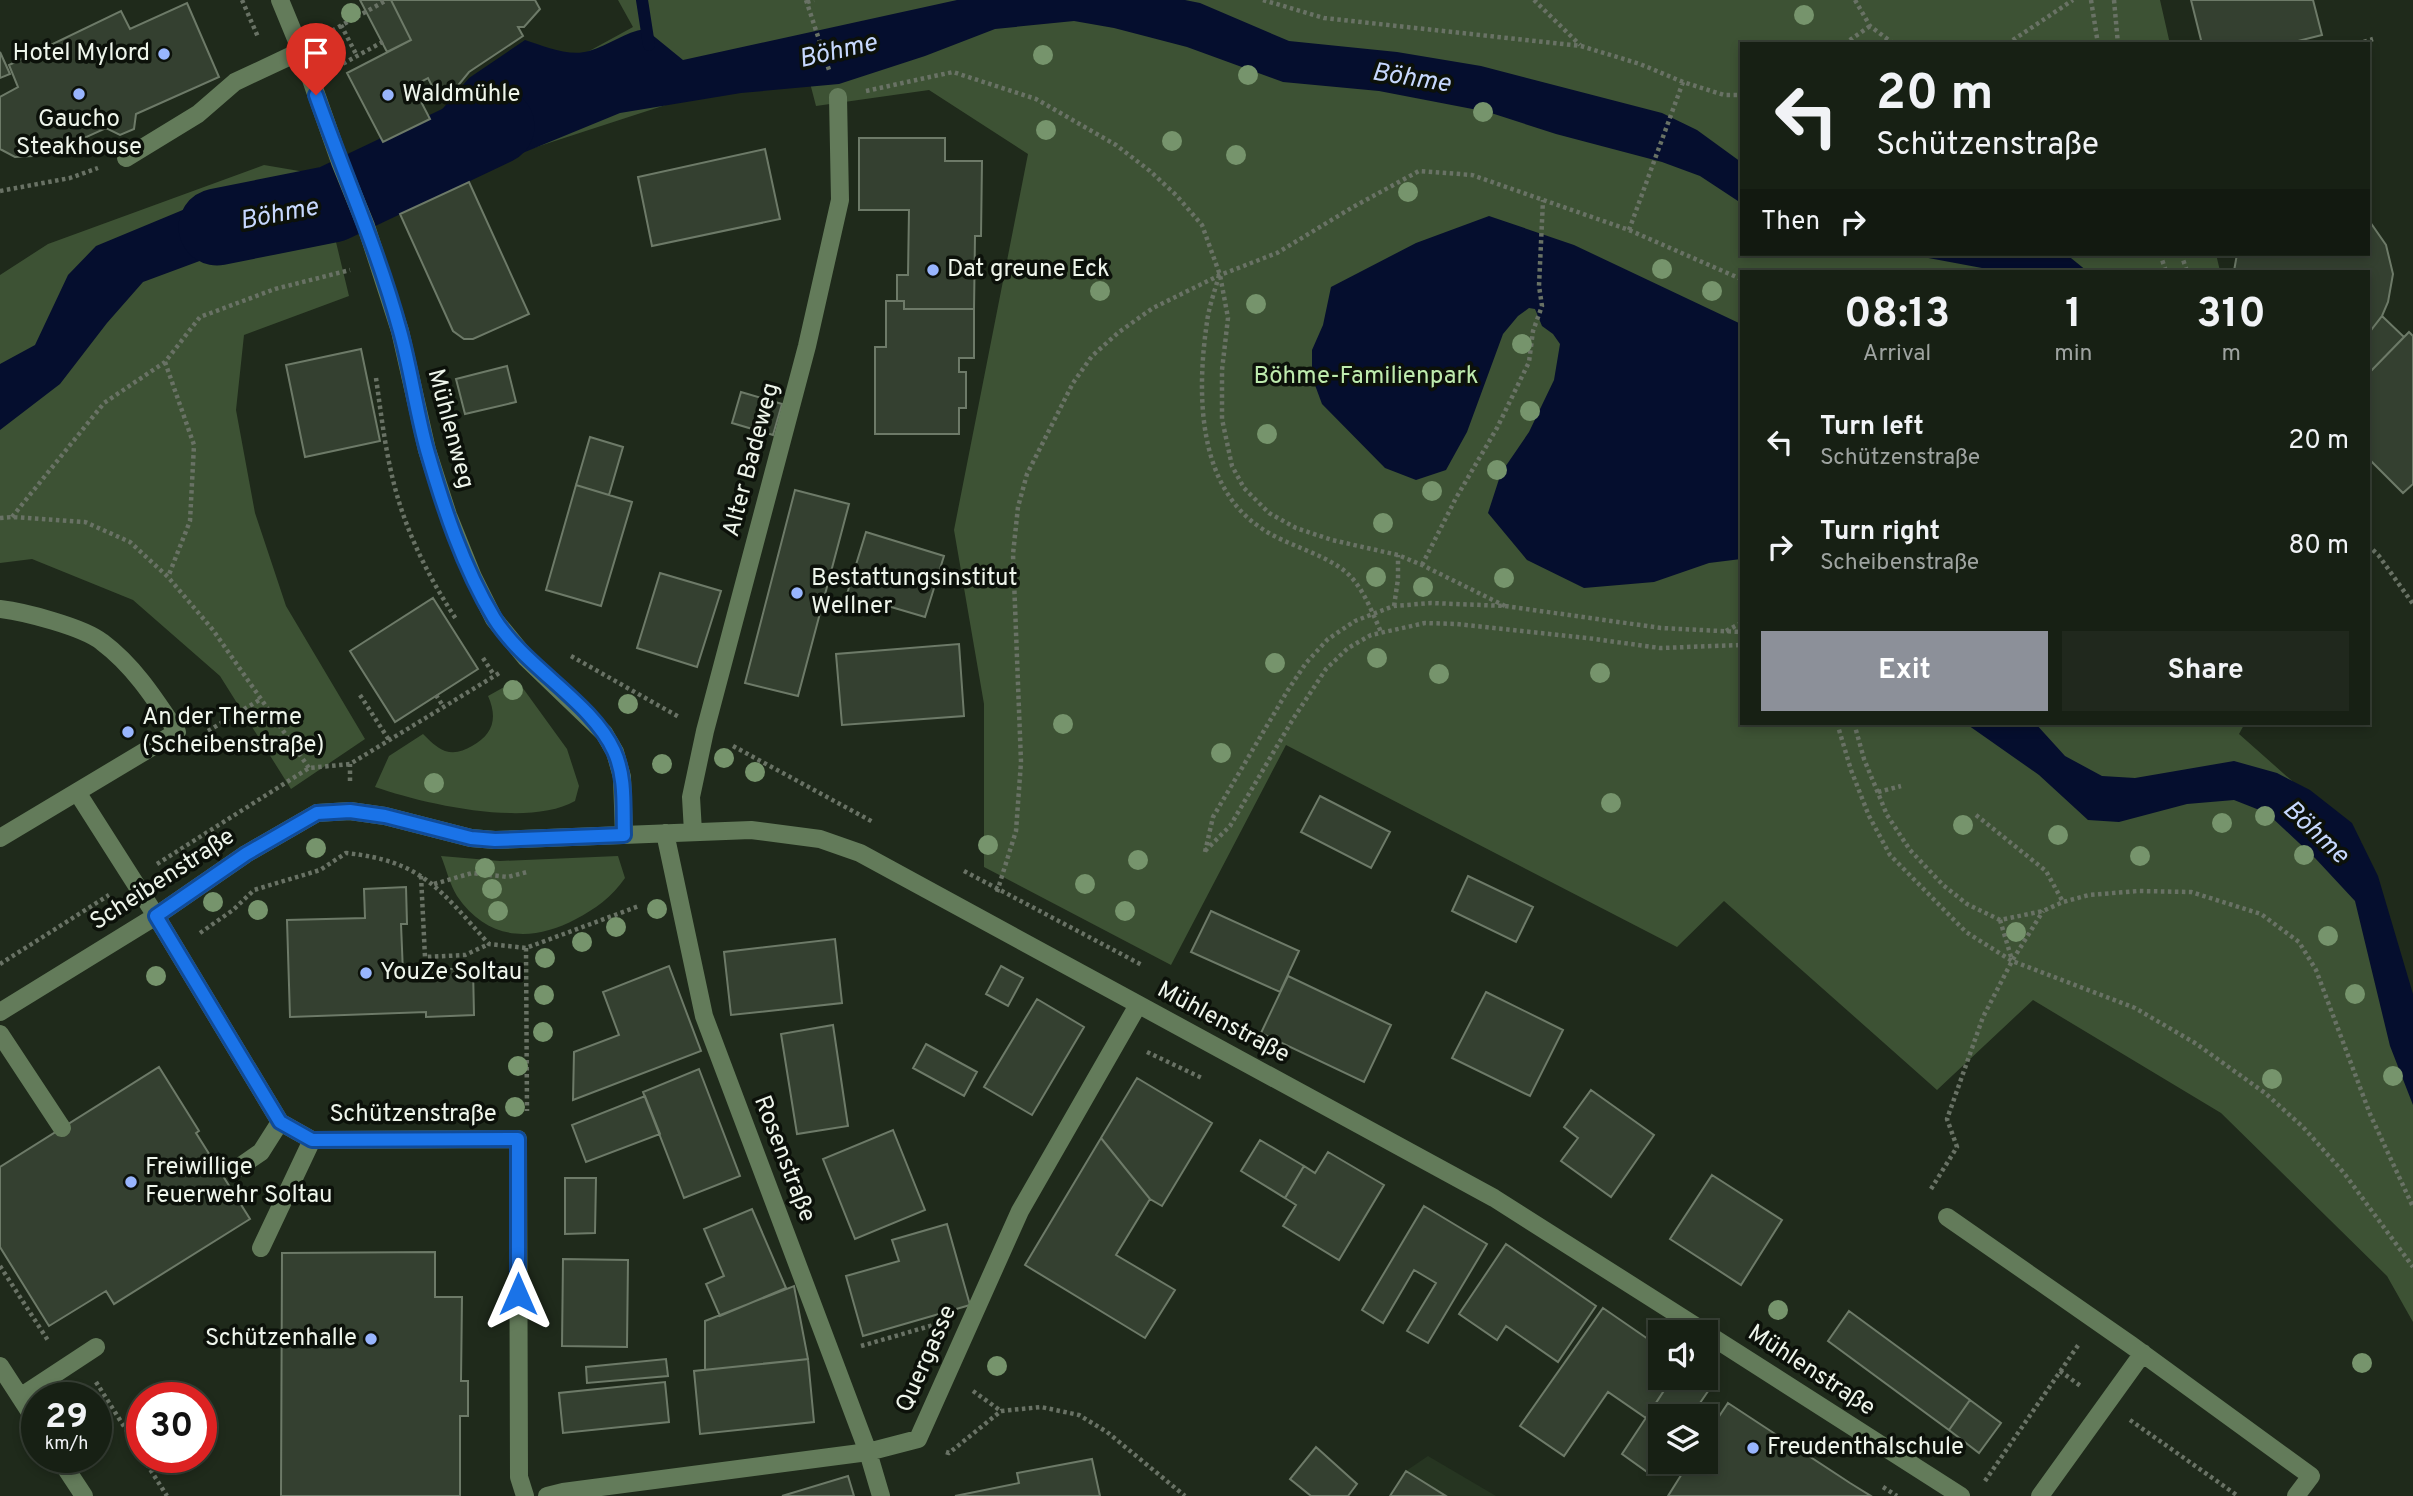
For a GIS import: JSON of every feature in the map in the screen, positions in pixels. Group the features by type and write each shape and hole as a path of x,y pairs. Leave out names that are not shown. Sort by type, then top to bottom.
{"street":[{"name":"Mühlenweg","path":"280,0 366,226 400,331 427,450 448,515 473,577 495,619 526,658 604,733 615,752 622,777 624,835"},
{"path":"126,158 198,114 236,82 301,51"},
{"name":"Alter Badeweg","path":"693,832 691,797 705,731 807,346 840,200 838,97"},
{"path":"0,609 50,619 100,640 146,684 177,732 0,838"},
{"name":"Schützenstraße","path":"77,792 156,916 280,1122 312,1140 518,1139 519,1477 525,1496"},
{"name":"Scheibenstraße","path":"0,1012 156,916 246,854 317,813 350,811 385,816 471,838 495,840 693,832"},
{"name":"Mühlenstraße","path":"693,832 751,830 785,833 820,839 860,853 1494,1198 1686,1320"},
{"name":"Rosenstraße","path":"664,833 705,1016 868,1452 881,1496"},
{"name":"Quergasse","path":"547,1496 868,1452 918,1439 1020,1211 1138,1005"},
{"path":"0,1034 62,1128"},
{"path":"238,1168 261,1152 280,1122"},
{"path":"261,1248 312,1140"},
{"path":"1947,1217 2143,1353 2311,1476 2297,1496"},
{"name":"Mühlenstraße","path":"1718,1340 1961,1496"},
{"path":"0,1366 20,1396 96,1347"},
{"path":"2040,1496 2143,1353"},
{"path":"69,1473 84,1496"}],"path":[{"path":"322,36 387,0"},
{"path":"814,0 807,0 838,97 953,72 1036,99 1116,145 1150,171 1202,225 1220,275 1228,318 1222,370 1222,419 1232,466 1244,488 1269,513 1296,528 1332,540 1398,555 1505,606"},
{"path":"1262,0 1324,18 1581,46 1724,95 1740,95"},
{"path":"1534,0 1581,46"},
{"path":"1855,0 1870,26 1891,42"},
{"path":"2010,42 2073,0"},
{"path":"2091,0 2098,42"},
{"path":"2114,0 2118,42"},
{"path":"341,25 357,56"},
{"path":"1847,42 1870,26"},
{"path":"2363,42 2373,39"},
{"path":"336,68 386,40"},
{"path":"1629,230 1683,82"},
{"path":"0,191 70,178 126,158"},
{"path":"999,889 1016,831 1021,762 1013,554 1018,508 1027,474 1073,383 1092,356 1119,332 1153,308 1220,275 1277,253 1419,171 1472,175 1629,230 1740,279"},
{"path":"1422,565 1456,498 1497,428 1529,362 1534,331 1542,306 1539,286 1543,200"},
{"path":"12,517 104,403 165,362 200,317 275,289 378,263"},
{"path":"1220,275 1207,319 1203,364 1203,414 1216,474 1228,495 1259,527 1347,573 1360,590 1381,632"},
{"path":"165,362 194,445 190,521 168,577"},
{"path":"0,518 85,522 130,542 168,577 214,630 309,768 350,764 506,668"},
{"path":"2370,547 2413,604"},
{"path":"1394,606 1398,555"},
{"path":"1740,632 1661,628 1505,606 1431,603 1394,606 1373,614 1356,621 1328,639 1288,690 1213,817 1205,852 1230,826 1326,669 1348,648 1381,632 1425,623 1457,624 1660,648 1740,645"},
{"path":"1725,631 1740,624"},
{"path":"560,650 882,827"},
{"path":"360,695 389,740"},
{"path":"436,695 443,706"},
{"path":"177,732 199,736 261,699"},
{"path":"1838,725 1869,816 1890,855 1966,932 2012,961 2135,1008 2195,1043 2265,1093 2303,1127 2344,1173 2413,1267"},
{"path":"1855,725 1864,759 1887,815 1910,850 1943,885 1967,904 2000,920 2043,911 2089,895 2138,891 2191,892 2261,914 2299,942 2316,970 2370,1114 2413,1207"},
{"path":"1878,792 1901,786"},
{"path":"1976,815 2046,871 2063,902"},
{"path":"175,948 233,910 254,890 320,870 346,853 407,866 434,884 489,944"},
{"path":"964,870 1142,965"},
{"path":"421,875 425,957 465,955 489,944 526,947 639,906"},
{"path":"2012,961 2043,911"},
{"path":"2000,920 2012,961"},
{"path":"526,947 527,1120"},
{"path":"0,1266 49,1342 81,1357 126,1429"},
{"path":"854,1348 974,1313"},
{"path":"2107,1404 2238,1496"},
{"path":"918,1439 949,1453 1001,1411 1041,1407 1066,1412 1079,1415 1107,1432 1185,1496"},
{"path":"153,1473 167,1496"}],"shaded area":[{"path":"1428,1456 1496,1496 1390,1496 1406,1471"}],"green space":[{"name":"Böhme-Familienpark","path":"618,0 2160,0 2170,42 1740,42 1740,256 2216,256 2220,270 1740,270 1740,725 2244,725 2239,734 2361,842 2413,998 2413,1322 2387,1276 2221,1113 2033,1000 1937,1090 1724,901 1677,947 1286,745 1171,965 984,867 984,704 954,530 1028,154 929,90 816,106 804,60 450,175 414,200 336,242 349,296 244,335 236,410 255,513 286,606 365,739 291,789 220,676 133,600 32,559 0,563 0,275 48,244 264,165 305,172 387,148 478,112 633,27"},
{"path":"517,680 567,749 579,786 575,801 555,809 531,813 504,813 447,806 375,787 389,756 423,734 436,746 449,752 462,751 479,742 492,725 493,712 488,696"},
{"path":"441,856 500,861 618,856 625,878 603,902 576,919 543,932 511,933 482,922 469,911 457,896"}],"water":[{"path":"957,0 1185,0 1200,3 1289,41 1397,52 1481,66 1662,113 1697,130 1740,161 1740,202 1700,176 1662,162 1556,134 1488,112 1379,91 1283,82 1187,47 1114,28 1074,21 995,29 925,56 839,84 741,93 620,113 414,200 386,146 432,121 469,78 525,40 573,53 589,51 645,29 683,60"},
{"path":"308,181 329,226 259,239 143,282 60,384 0,430 0,364 35,345 68,275 96,246 202,202"},
{"path":"1489,216 1574,245 1740,324 1740,559 1709,563 1654,582 1584,588 1527,560 1488,513 1501,473 1529,432 1554,380 1560,344 1553,334 1542,326 1535,309 1529,308 1518,316 1503,334 1467,432 1446,470 1416,480 1385,468 1322,404 1312,377 1312,350 1323,325 1331,287 1416,243"},
{"path":"1918,256 2068,256 2086,270 1993,270"},
{"path":"1968,725 2037,725 2065,756 2102,776 2135,778 2234,761 2277,773 2310,790 2352,823 2378,876 2413,994 2413,1105 2390,1046 2355,901 2315,858 2267,813 2234,800 2187,804 2119,822 2088,820 2039,775"}],"building":[{"path":"360,0 391,0 411,40 387,52"},
{"path":"391,0 535,0 540,9 524,27 518,27 523,36 469,72 456,88 434,90 428,78 413,86 430,119 383,142 347,73 411,40"},
{"path":"2191,0 2313,0 2322,35 2294,42 2202,42"},
{"path":"187,3 219,77 136,114 134,129 120,135 106,128 49,154 47,150 33,156 15,157 0,149 0,97 18,87 9,65 121,11 130,29"},
{"path":"0,52 10,74 0,78"},
{"path":"859,138 945,138 945,161 982,161 981,236 975,236 974,309 904,309 904,301 897,301 897,275 908,275 909,210 859,210"},
{"path":"765,149 780,219 652,246 638,177"},
{"path":"469,182 529,314 473,339 464,339 453,331 400,214"},
{"path":"2370,222 2386,245 2393,274 2388,302 2382,316 2370,331 2370,270 2234,270 2237,256 2370,256"},
{"path":"886,301 904,301 904,309 974,309 974,358 959,358 959,372 966,372 966,408 959,408 959,434 875,434 875,347 886,347"},
{"path":"2382,316 2404,337 2370,372 2370,331"},
{"path":"2409,332 2413,336 2413,484 2403,493 2370,460 2370,372"},
{"path":"361,349 380,441 305,457 286,365"},
{"path":"507,366 516,402 465,414 456,379"},
{"path":"741,392 782,404 773,435 732,423"},
{"path":"590,437 623,447 609,495 576,485"},
{"path":"576,485 632,502 601,606 546,590"},
{"name":"Bestattungsinstitut Wellner","path":"795,490 849,504 798,696 745,683"},
{"path":"866,532 944,556 925,617 847,594"},
{"path":"660,573 721,591 697,667 637,648"},
{"path":"433,598 478,669 395,722 350,651"},
{"path":"959,644 964,716 842,725 836,654"},
{"path":"1320,796 1390,832 1371,868 1301,832"},
{"path":"1468,876 1533,907 1516,942 1452,911"},
{"path":"406,887 407,924 401,924 403,973 473,968 474,1015 426,1017 426,1012 290,1017 287,920 365,918 364,889"},
{"path":"1211,911 1299,951 1280,992 1191,952"},
{"path":"835,939 842,1003 731,1015 724,952"},
{"path":"669,966 701,1051 573,1100 574,1052 619,1035 603,992"},
{"path":"1001,966 1023,978 1008,1006 986,994"},
{"path":"1288,976 1391,1025 1364,1082 1261,1033"},
{"path":"1486,992 1563,1030 1530,1096 1452,1058"},
{"path":"1037,999 1084,1027 1032,1115 984,1087"},
{"path":"833,1025 848,1126 797,1134 781,1034"},
{"path":"926,1044 977,1072 964,1096 913,1068"},
{"path":"159,1067 199,1131 196,1133 250,1219 114,1304 106,1291 49,1326 0,1247 0,1167"},
{"path":"699,1069 740,1176 684,1198 643,1092"},
{"path":"1137,1078 1212,1123 1162,1206 1150,1199 1101,1138"},
{"path":"1591,1090 1654,1135 1611,1197 1561,1161 1578,1138 1564,1127"},
{"path":"645,1096 660,1134 586,1162 572,1125"},
{"path":"893,1130 925,1210 855,1239 823,1159"},
{"path":"1101,1138 1150,1199 1116,1255 1175,1290 1145,1338 1025,1265"},
{"path":"1260,1140 1304,1166 1285,1198 1241,1171"},
{"path":"1328,1152 1384,1185 1339,1260 1283,1226 1296,1205 1285,1198 1304,1166 1315,1173"},
{"path":"1712,1175 1782,1220 1741,1285 1670,1239"},
{"path":"565,1178 596,1178 595,1233 565,1234"},
{"path":"1424,1206 1487,1244 1428,1343 1407,1331 1436,1283 1414,1270 1383,1323 1362,1310"},
{"path":"752,1209 786,1288 720,1316 706,1284 724,1276 704,1229"},
{"path":"947,1224 970,1305 863,1336 846,1276 899,1261 892,1240"},
{"path":"1506,1244 1596,1306 1558,1362 1506,1326 1497,1340 1459,1314"},
{"name":"Schützenhalle","path":"435,1252 435,1297 462,1297 461,1381 468,1381 468,1416 460,1416 460,1496 281,1496 282,1253"},
{"path":"563,1259 628,1260 627,1347 562,1346"},
{"path":"794,1286 808,1359 705,1370 705,1321"},
{"path":"1603,1308 1648,1339 1648,1390 1664,1390 1655,1404 1648,1404 1646,1418 1608,1392 1564,1456 1520,1426"},
{"path":"1849,1311 1970,1400 1949,1430 1828,1341"},
{"path":"666,1359 668,1376 587,1383 586,1367"},
{"path":"808,1359 814,1422 700,1434 694,1371"},
{"path":"665,1382 669,1422 563,1433 559,1393"},
{"path":"1664,1390 1709,1390 1699,1404 1655,1404"},
{"path":"1970,1400 2001,1423 1979,1453 1949,1430"},
{"name":"Freudenthalschule","path":"1728,1403 1871,1496 1668,1496 1682,1474 1718,1474 1718,1418"},
{"path":"1648,1415 1648,1473 1622,1454"},
{"path":"1316,1447 1357,1484 1348,1496 1311,1496 1290,1479"},
{"path":"1092,1459 1100,1496 955,1496 1019,1483 1017,1473"},
{"path":"1406,1471 1446,1496 1390,1496"},
{"path":"848,1476 854,1496 782,1496"}],"waterway":[{"path":"642,0 649,45"},
{"name":"Böhme","path":"217,227 332,204 496,126"}],"place":[{"name":"Hotel Mylord","path":"164,54"},
{"name":"Gaucho Steakhouse","path":"79,94"},
{"name":"Waldmühle","path":"388,95"},
{"name":"Dat greune Eck","path":"933,270"},
{"name":"Bestattungsinstitut Wellner","path":"797,593"},
{"name":"An der Therme (Scheibenstraße)","path":"128,732"},
{"name":"YouZe Soltau","path":"366,973"},
{"name":"Freiwillige Feuerwehr Soltau","path":"131,1182"},
{"name":"Schützenhalle","path":"371,1339"},
{"name":"Freudenthalschule","path":"1753,1448"}],"route":[{"path":"316,95 366,226 400,331 427,450 448,515 473,577 495,619 526,658 604,733 615,752 622,777 624,835 495,840 471,838 385,816 350,811 317,813 246,854 156,916 280,1122 312,1140 518,1139 518,1294"}]}
